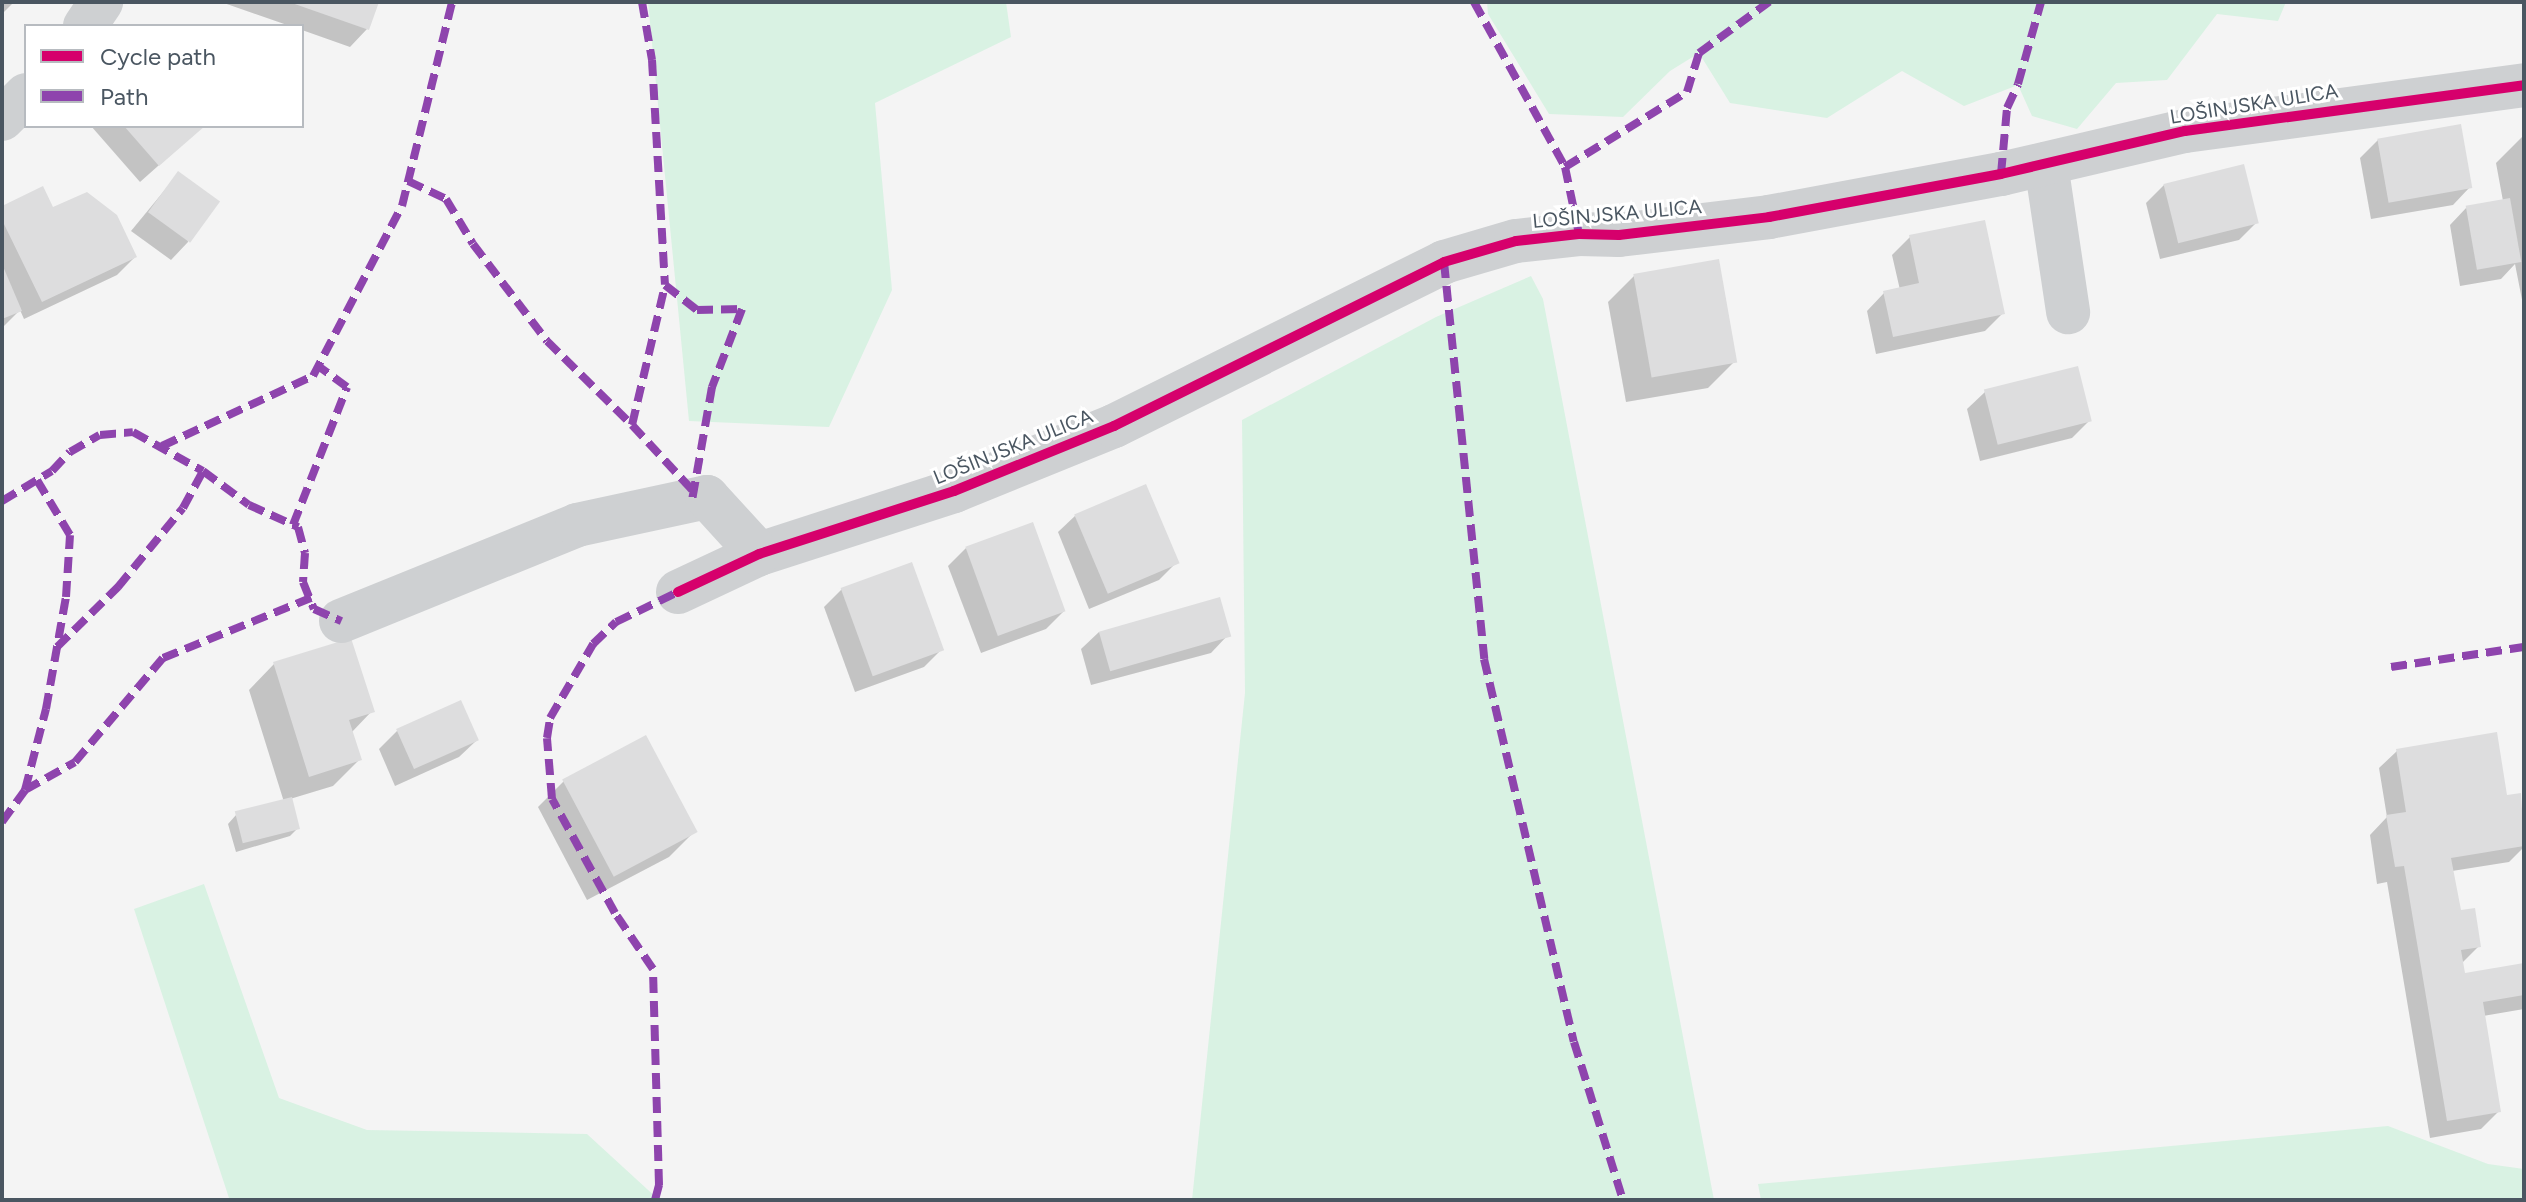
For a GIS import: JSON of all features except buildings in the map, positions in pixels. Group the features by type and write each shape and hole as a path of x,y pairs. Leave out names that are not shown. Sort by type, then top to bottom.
{"street":[{"name":"LOŠINJSKA ULICA","path":"678,592 759,554 954,491 1114,426 1444,262 1516,241 1579,234 1619,235 1769,217 2046,164 2185,131 2524,85"},
{"path":"2,119 24,97"},
{"path":"2046,164 2068,312"},
{"path":"341,621 577,525 707,497 759,554"}],"green space":[{"path":"648,2 1006,2 1011,37 875,103 892,290 829,427 689,421"},
{"path":"1487,2 2286,2 2278,21 2217,14 2167,80 2116,83 2077,129 2032,116 2018,85 1964,106 1902,71 1827,118 1730,103 1699,53 1670,71 1623,117 1549,114 1488,14"},
{"path":"1531,276 1543,299 1714,1200 1192,1200 1245,693 1242,420 1436,317"},
{"path":"204,884 279,1098 367,1130 587,1134 659,1200 226,1200 229,1198 134,909"},
{"path":"2388,1126 2488,1164 2524,1169 2524,1200 1761,1200 1758,1184"}],"marked path":[{"path":"162,446 313,376 402,206 452,2"},
{"path":"642,2 652,60 665,285 697,310 742,309 712,387 692,500"},
{"path":"1474,2 1565,167 1579,234"},
{"path":"1565,167 1687,92 1699,53 1769,2"},
{"path":"2001,174 2007,108 2018,84 2041,2"},
{"path":"408,181 446,199 473,244 547,341 694,492"},
{"path":"1444,262 1484,659 1574,1042 1623,1200"},
{"path":"632,425 665,285"},
{"path":"293,525 347,387 318,366"},
{"path":"2,501 52,471 70,452 100,435 133,432 203,471 249,505 298,527 305,553 303,582 314,609 341,621"},
{"path":"57,647 118,587 183,508 203,471"},
{"path":"25,790 46,709 66,597 70,535 37,480"},
{"path":"655,1200 659,1185 653,969 615,913 552,799 547,738 550,718 593,644 616,622 678,592"},
{"path":"2,822 25,790 75,762 163,658 311,598"},
{"path":"2391,667 2524,647"}],"cycle path":[{"path":"678,592 759,554 954,491 1114,426 1444,262 1516,241 1579,234 1619,235 1769,217 2001,174 2185,131 2524,85"}]}
